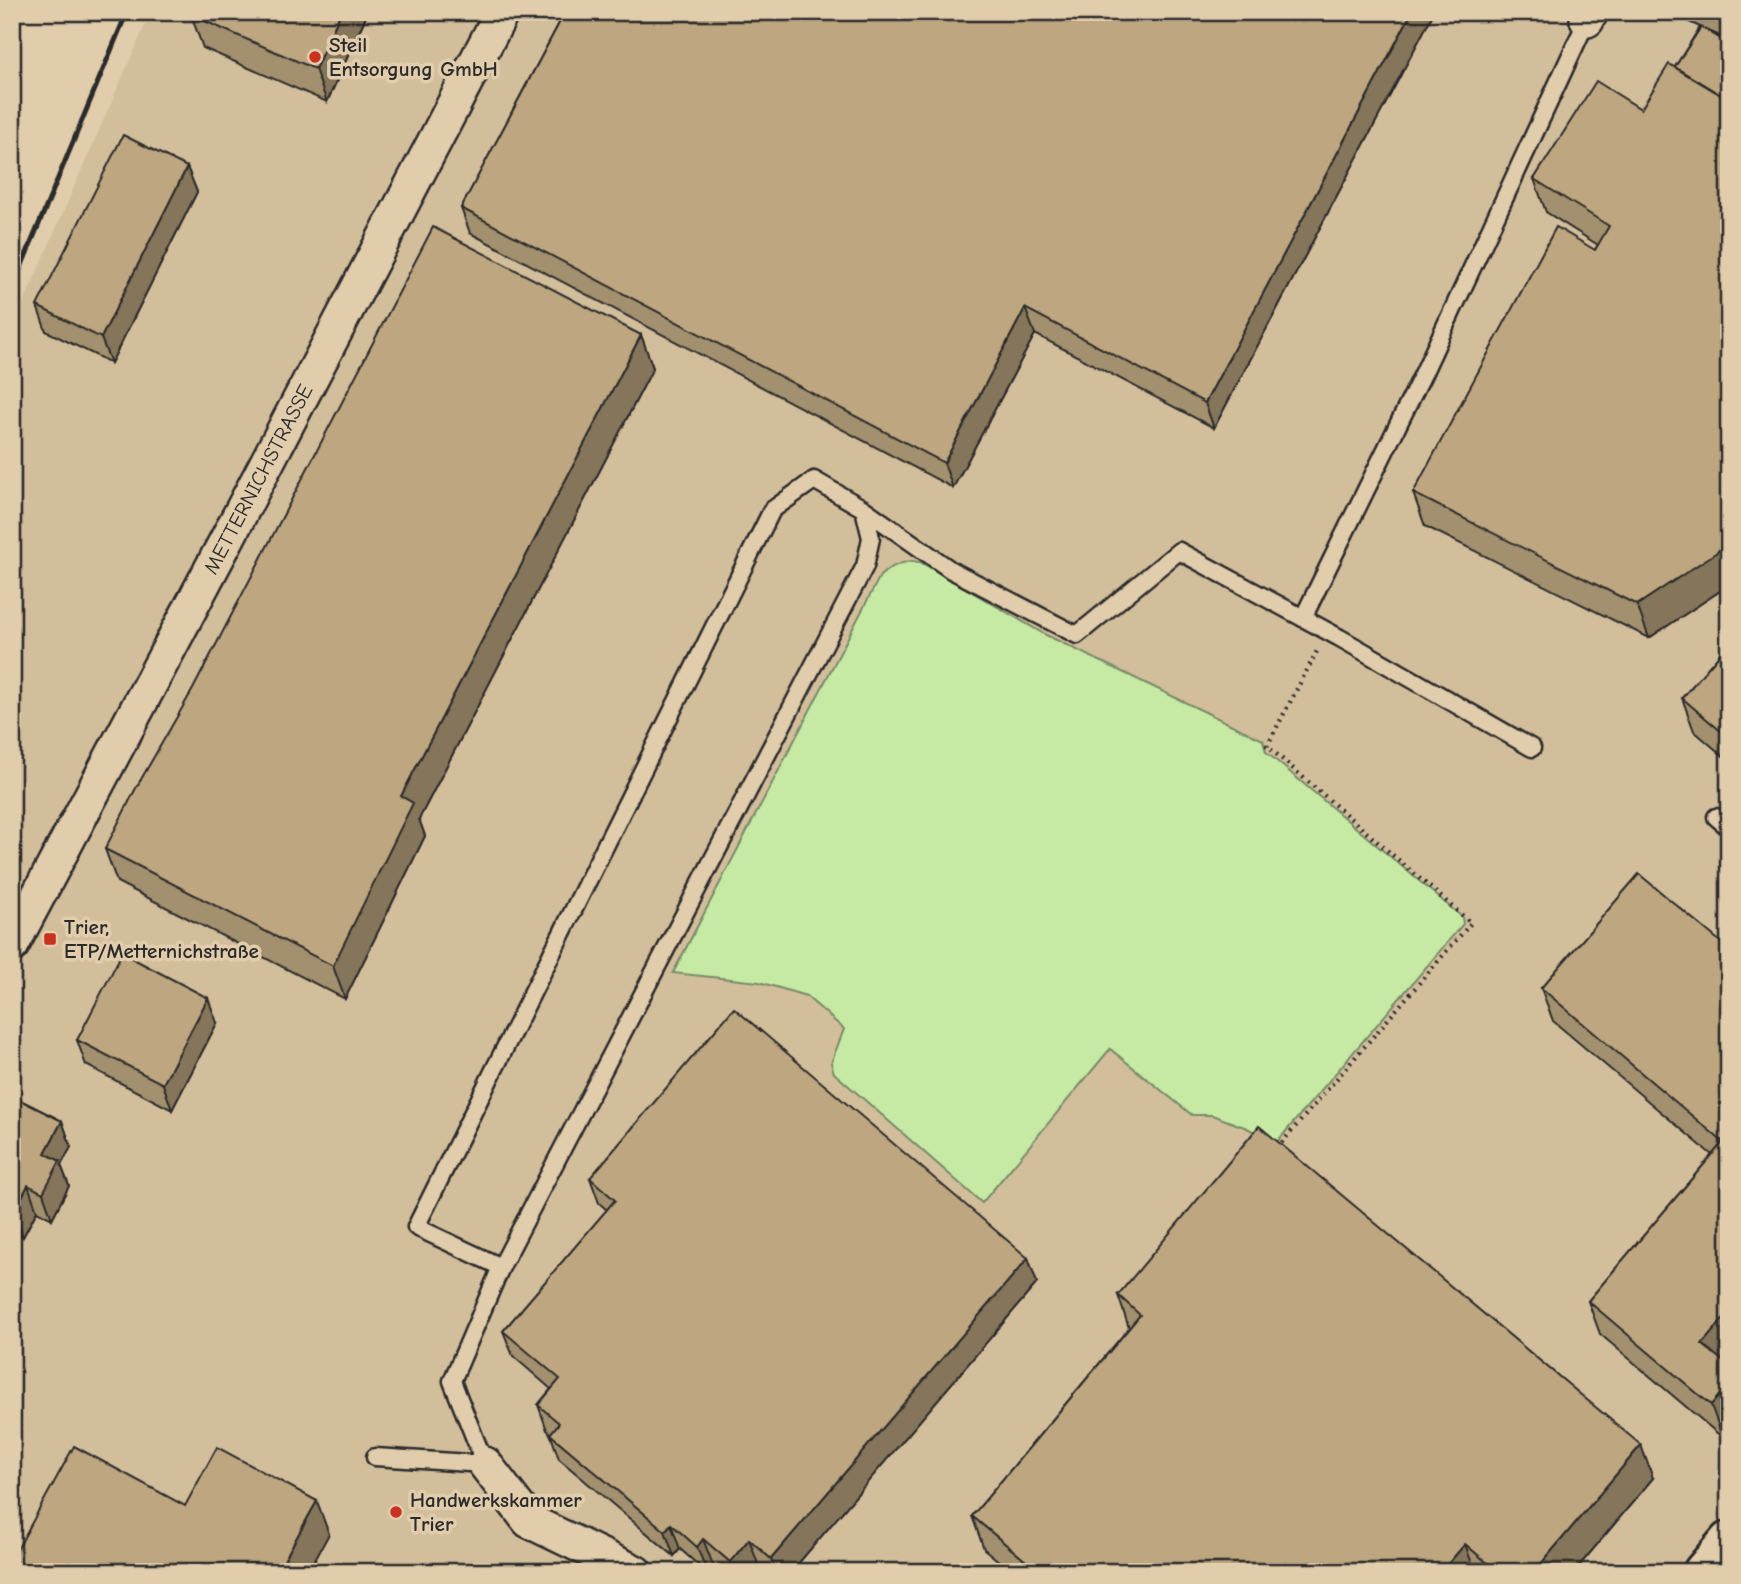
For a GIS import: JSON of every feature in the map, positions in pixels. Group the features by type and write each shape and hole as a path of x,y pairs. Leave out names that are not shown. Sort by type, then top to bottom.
{"main road":[{"path":"1703,1572 1729,1541"}],"street":[{"name":"METTERNICHSTRASSE","path":"12,945 219,556 502,12"},
{"path":"485,1464 529,1521 635,1572"}],"lane":[{"path":"1303,618 1423,374 1589,16"},
{"path":"501,1267 416,1227 772,510 814,480 864,509 951,570 1077,635 1179,551 1328,631 1532,748"},
{"path":"375,1457 485,1464 452,1381 501,1267 865,566 871,538 864,509"}],"path":[{"path":"1276,1149 1471,923 1268,746 1328,631"}],"shaded area":[{"path":"151,12 1729,12 1729,1572 12,1572 12,329"}],"green space":[{"path":"911,561 920,562 1046,635 1263,740 1266,752 1462,917 1463,924 1276,1143 1247,1128 1212,1115 1192,1115 1110,1049 982,1203 834,1073 831,1063 844,1029 806,996 759,982 673,973 880,576 894,566"}],"building":[{"path":"193,12 341,12 315,69 191,15"},
{"path":"565,12 1412,12 1205,403 1025,308 944,463 461,208"},
{"path":"1701,27 1729,44 1729,100 1675,67"},
{"path":"1669,64 1729,100 1729,541 1717,552 1637,605 1413,493 1556,227 1595,250 1609,226 1534,179 1596,81 1641,109"},
{"path":"123,135 187,167 101,338 37,306"},
{"path":"433,227 641,335 401,796 413,803 333,966 105,849 136,788 193,689"},
{"path":"1729,643 1729,738 1682,698"},
{"path":"1639,874 1729,949 1729,1312 1702,1344 1729,1366 1729,1384 1711,1405 1588,1301 1723,1142 1541,988"},
{"path":"122,953 208,998 163,1084 77,1040"},
{"path":"734,1008 1028,1258 771,1559 749,1539 730,1562 703,1539 697,1547 671,1524 665,1531 550,1434 559,1423 538,1405 560,1379 503,1331 615,1200 590,1178"},
{"path":"12,1096 62,1121 45,1153 60,1161 43,1193 28,1185 14,1212 12,1211"},
{"path":"1259,1126 1641,1445 1534,1572 1498,1572 1465,1544 1441,1572 1039,1572 972,1516 1140,1315 1118,1295"},
{"path":"74,1446 185,1506 217,1447 317,1501 284,1560 305,1572 12,1572 12,1559"}],"railway":[{"path":"12,289 127,12"}],"place":[{"name":"Steil Entsorgung GmbH","path":"315,57"},
{"name":"Trier, ETP/Metternichstraße","path":"50,939"},
{"name":"Handwerkskammer Trier","path":"396,1512"}]}
